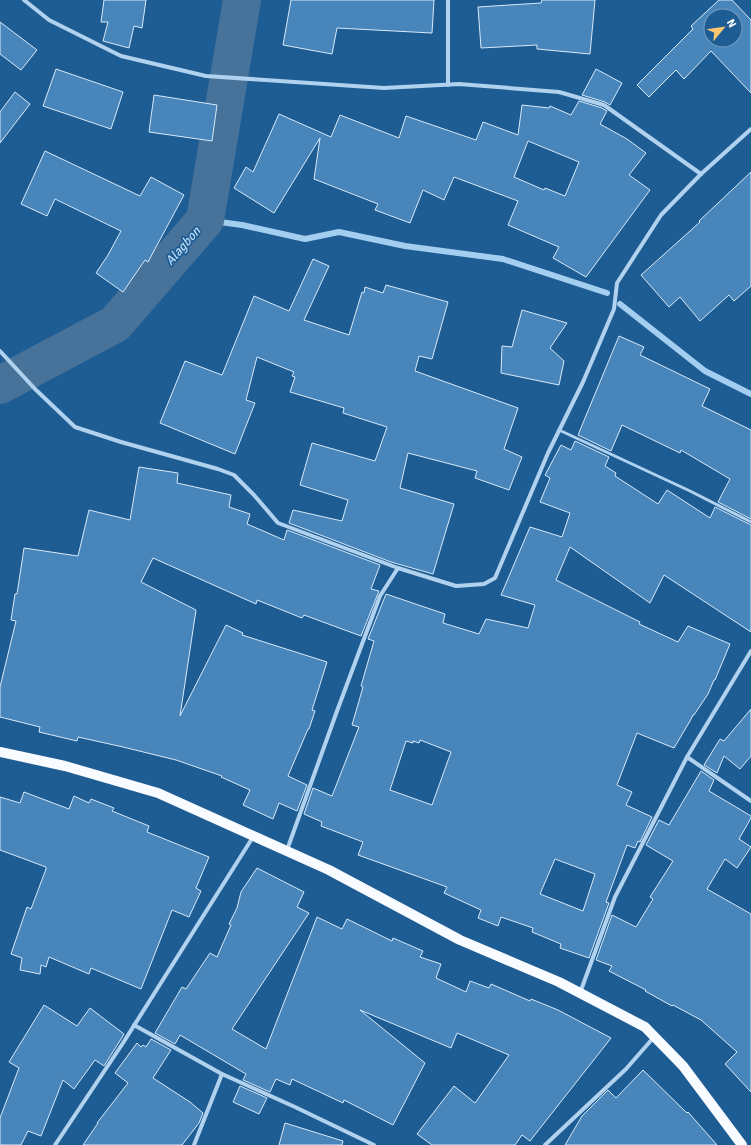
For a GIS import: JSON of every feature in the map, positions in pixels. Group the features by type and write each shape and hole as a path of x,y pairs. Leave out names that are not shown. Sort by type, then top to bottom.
{"main road":[{"path":"0,752 64,766 158,792 329,870 460,940 559,982 645,1027 682,1066 742,1145"}],"street":[{"path":"24,0 49,20 121,56 206,76 384,88 460,84 558,92 604,105 700,174"},
{"path":"448,0 448,85"},
{"path":"0,351 35,389 75,427 234,475 278,522 398,568 456,586 484,584 495,578 559,430 583,382 614,309 617,283 660,215 700,174 751,129"},
{"path":"287,851 380,596 398,568"},
{"path":"580,993 615,897 687,757 751,651"},
{"path":"687,757 751,801"},
{"path":"55,1145 134,1025 255,835"},
{"path":"134,1025 222,1074 295,1106 374,1145"},
{"path":"545,1145 626,1069 654,1036"},
{"path":"194,1145 222,1074"}],"lane":[{"path":"559,430 690,491 751,522"}],"building":[{"path":"104,0 146,0 142,28 134,26 129,48 103,41 108,22 101,22"},
{"path":"291,0 434,0 432,33 337,28 332,54 283,45"},
{"path":"542,0 595,0 590,54 537,49 537,45 481,48 478,7 541,3"},
{"path":"719,0 732,0 740,8 710,8"},
{"path":"743,12 751,20 751,93 711,51 684,79 676,70 649,97 637,85 693,29 691,26 703,15 703,48 743,48"},
{"path":"0,22 37,50 21,70 0,54"},
{"path":"56,69 123,92 111,129 43,106"},
{"path":"596,69 622,83 610,105 582,95"},
{"path":"15,92 30,104 0,143 0,112"},
{"path":"154,95 217,105 212,141 149,132"},
{"path":"579,101 607,111 600,124 627,139 646,153 629,175 650,190 586,277 553,258 559,247 508,225 518,201 454,177 444,200 423,190 410,223 375,210 378,204 314,179 320,138 274,213 234,188 246,167 253,172 279,114 331,137 340,115 399,138 406,116 476,140 483,122 518,135 522,105 549,108 550,106 571,115","holes":["528,141 579,162 565,196 545,188 544,190 514,177"]},
{"path":"45,151 140,196 151,177 184,195 148,262 145,260 123,292 96,273 121,231 55,199 47,216 21,204"},
{"path":"751,172 751,286 734,301 729,295 700,321 680,297 669,307 641,275 700,222 699,221"},
{"path":"313,259 329,266 304,320 349,335 362,292 364,293 365,287 383,293 386,285 448,302 432,359 419,356 415,371 518,408 504,449 522,457 509,490 475,478 477,471 408,453 400,488 454,504 433,574 391,562 289,523 293,510 342,521 348,500 300,485 312,443 375,461 387,427 343,413 344,408 290,392 295,377 292,376 294,372 257,357 246,400 255,403 235,454 160,423 185,361 222,375 254,296 289,311"},
{"path":"522,310 567,323 550,348 564,361 559,385 501,373 502,346 512,347"},
{"path":"619,336 644,347 640,355 710,389 702,406 751,430 751,519 718,502 730,479 681,450 680,453 622,425 611,451 578,435"},
{"path":"575,441 609,457 605,466 616,473 615,476 658,504 667,490 710,518 715,507 751,525 751,632 664,575 650,603 570,547 556,580 640,622 639,624 678,642 688,626 730,644 708,694 693,715 674,748 637,733 617,785 632,792 626,805 652,817 640,842 638,841 635,848 627,845 606,902 609,903 589,958 560,948 561,944 532,932 533,928 501,917 498,926 478,918 481,910 444,893 447,887 358,855 363,842 321,826 322,822 304,814 313,788 332,796 359,727 352,725 374,641 368,639 386,594 445,614 443,623 479,634 486,619 528,628 535,605 501,595 530,527 562,537 570,513 540,502 550,478 545,475 561,445 571,450","holes":["420,740 451,752 432,805 390,790 406,741 419,743","555,859 595,874 583,911 540,894"]},
{"path":"139,467 178,473 177,483 231,495 229,507 250,514 247,524 284,540 287,530 380,565 371,589 379,591 361,636 304,615 302,618 257,600 256,604 153,558 141,582 196,610 180,716 226,625 243,633 242,635 327,662 312,710 315,711 309,729 288,776 307,785 297,811 279,803 273,819 243,805 250,790 221,777 222,776 176,760 123,747 78,737 77,741 39,732 40,727 0,717 0,687 16,621 11,620 15,594 17,594 24,548 78,556 89,510 130,520"},
{"path":"751,709 751,756 740,769 724,756 717,773 704,765 720,739 724,741"},
{"path":"701,771 714,780 709,791 751,816 739,839 751,847 737,868 725,859 707,889 751,914 751,1092 725,1064 737,1052 701,1020 673,1005 672,1006 645,991 646,990 609,971 612,966 596,960 612,915 636,927 653,899 650,897 673,861 646,845 659,820 669,825"},
{"path":"24,792 69,809 74,796 89,803 91,799 114,808 112,811 149,826 147,832 209,857 196,888 201,891 189,917 172,910 141,989 91,968 89,974 49,957 46,967 41,965 40,974 20,970 22,958 11,954 27,907 31,909 46,867 0,850 0,797 20,803"},
{"path":"257,868 304,892 297,907 309,913 232,1029 266,1049 317,917 342,929 347,919 392,941 393,938 423,951 420,957 441,964 436,978 466,992 470,981 489,988 491,984 530,1001 531,999 558,1010 611,1038 530,1141 522,1135 515,1145 432,1145 417,1134 454,1086 475,1103 509,1055 457,1033 451,1048 360,1010 425,1063 393,1125 344,1100 343,1103 292,1079 290,1085 276,1079 270,1092 243,1080 246,1074 180,1035 175,1044 155,1033 182,987 186,989 210,953 217,957 231,925 229,924 237,908 241,892"},
{"path":"44,1005 77,1026 90,1008 124,1034 104,1066 95,1060 74,1089 63,1080 41,1136 28,1131 21,1145 0,1145 0,1118 19,1068 9,1062"},
{"path":"151,1039 171,1050 153,1078 190,1102 203,1113 199,1123 182,1145 83,1145 97,1123 128,1083 115,1073 137,1043 141,1047 143,1045 146,1047"},
{"path":"643,1070 687,1113 688,1112 717,1145 565,1145 582,1116 608,1090 616,1098"},
{"path":"240,1086 267,1098 259,1114 233,1102"},
{"path":"285,1123 343,1141 342,1145 279,1145"}],"waterway":[{"name":"Alagbon","path":"0,385 115,324 205,220 242,0"},
{"path":"205,220 242,225 305,239 339,232 405,246 503,259 607,293"},
{"path":"620,304 705,371 751,394"}]}
